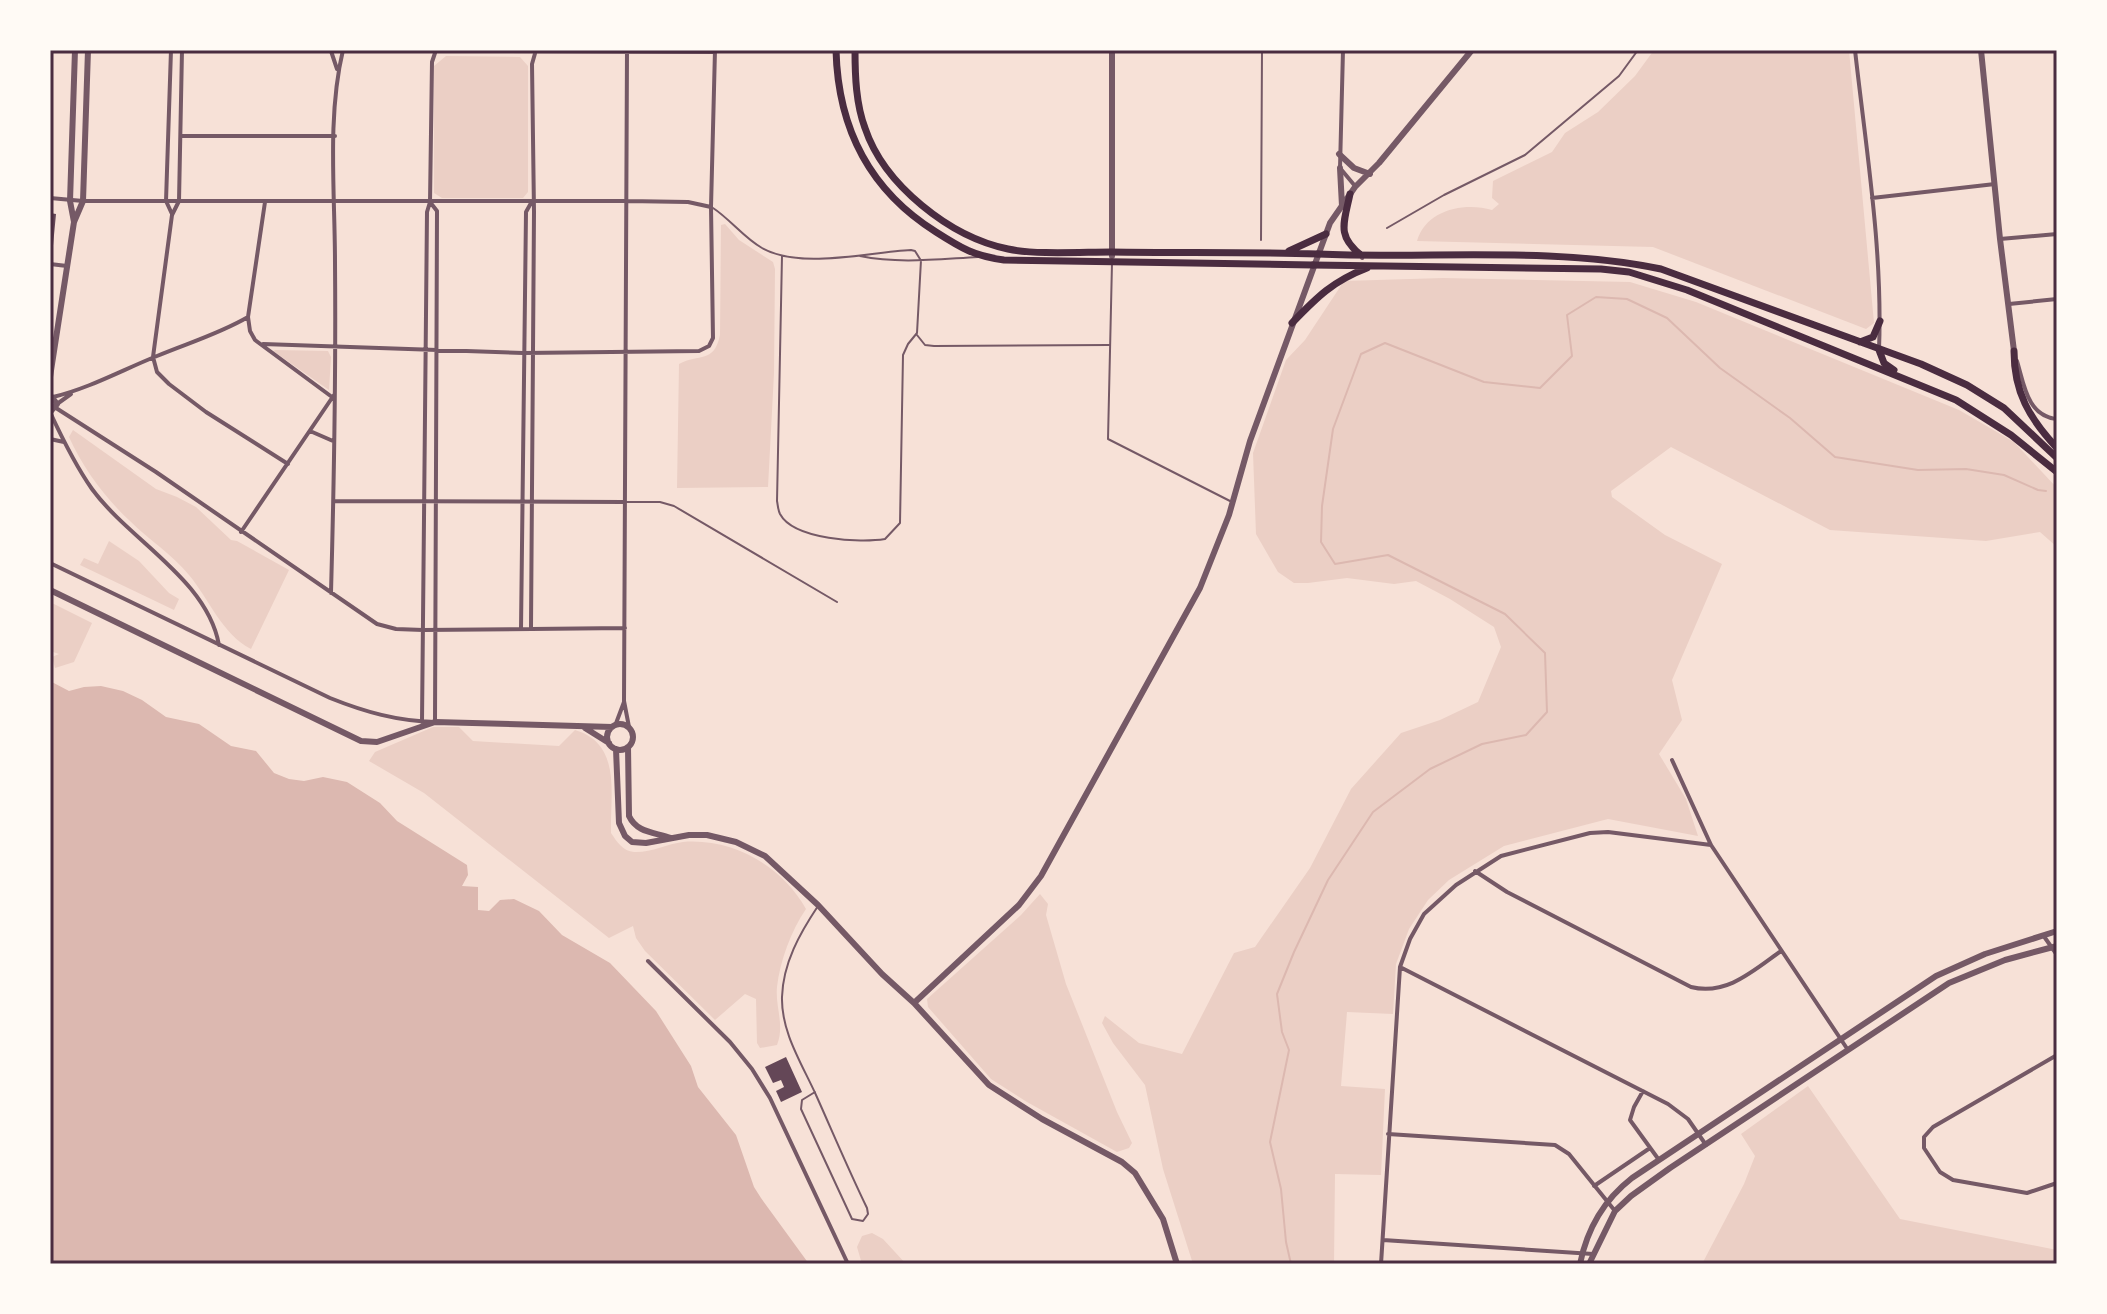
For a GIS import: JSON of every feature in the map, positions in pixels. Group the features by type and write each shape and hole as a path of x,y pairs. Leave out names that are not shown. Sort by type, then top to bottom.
{"main road":[{"path":"836,50 843,107 860,156 889,196 917,220 980,257 1112,263 1526,267 1629,272 1731,306 1939,392"},
{"path":"855,50 855,80 865,129 888,170 917,202 961,232 1009,249 1628,262 1695,280 1921,364 1975,389 2020,421 2057,458"},
{"path":"1352,190 1343,229 1351,247 1362,256"},
{"path":"1283,253 1326,234"},
{"path":"1292,323 1337,280 1372,266"},
{"path":"1860,342 1873,337 1880,321"},
{"path":"1879,350 1887,366 1992,422 2057,472"},
{"path":"2014,351 2016,383 2023,402 2057,448"}],"street":[{"path":"50,50 126,50"},
{"path":"74,222 70,201 75,50"},
{"path":"88,50 83,201 74,222 50,378 53,409 64,442 92,489 129,531 191,588 216,627 219,645"},
{"path":"171,50 166,201 172,215"},
{"path":"182,50 179,201 172,215 153,357 157,372 169,384 206,412 288,464"},
{"path":"251,50 715,51 711,207 713,338 709,346 699,351 523,353 263,344"},
{"path":"331,50 337,71"},
{"path":"525,50 532,64"},
{"path":"531,628 532,64 536,50"},
{"path":"627,50 623,502 624,702 633,739 628,747 629,816 634,826 643,831 671,838"},
{"path":"1112,50 1112,263"},
{"path":"1342,206 1339,154 1343,50"},
{"path":"914,1003 1019,905 1041,876 1200,588 1326,234 1352,190 1370,174 1472,50"},
{"path":"1855,50 1872,198 1879,350"},
{"path":"1981,50 2014,351 2023,386 2035,408 2041,415 2057,419"},
{"path":"331,593 336,347 335,136 337,71 343,51"},
{"path":"428,51 432,62"},
{"path":"422,722 427,212 430,202 432,62 436,51"},
{"path":"181,136 335,136"},
{"path":"1339,154 1354,168 1370,174"},
{"path":"1340,168 1352,190"},
{"path":"1872,198 1995,184"},
{"path":"50,198 70,201 627,201 688,202 711,207"},
{"path":"521,629 526,212 532,201"},
{"path":"265,202 248,317 250,331 255,340 334,395"},
{"path":"430,202 437,211 435,722"},
{"path":"2000,239 2057,234"},
{"path":"50,264 67,266"},
{"path":"2009,304 2057,299"},
{"path":"52,396 73,392 122,373 153,357 227,329 248,317"},
{"path":"53,409 73,392"},
{"path":"241,532 334,395"},
{"path":"53,409 156,472 377,624 396,629 423,630 625,628"},
{"path":"309,431 333,441"},
{"path":"50,439 64,442"},
{"path":"334,501 623,502"},
{"path":"50,563 300,685 363,711 422,722 629,727"},
{"path":"50,590 361,741 377,742 435,722"},
{"path":"609,743 608,736 624,702"},
{"path":"582,726 616,749 628,747"},
{"path":"616,749 619,823 632,842 658,842 707,835 753,849 784,872 914,1003 989,1085 1042,1119 1122,1162 1135,1173 1163,1219 1177,1264"},
{"path":"1672,760 1711,845 1848,1050"},
{"path":"1381,1264 1400,967 1410,939 1424,914 1475,871 1501,856 1590,833 1608,832 1711,845"},
{"path":"1475,871 1520,899 1691,987 1721,988 1739,980 1781,951"},
{"path":"1580,1264 1582,1252 1606,1202 1632,1178 1936,976 1985,954 2057,931"},
{"path":"1589,1264 1615,1211 1650,1182 1949,983 2005,960 2055,950 2043,935"},
{"path":"648,961 730,1042 752,1069 770,1098 848,1264"},
{"path":"1400,967 1679,1111 1706,1145"},
{"path":"2057,1055 1929,1130 1923,1141 1924,1148 1940,1172 1961,1183 2027,1193 2057,1183"},
{"path":"1643,1091 1630,1120 1659,1160"},
{"path":"1388,1134 1555,1145 1569,1154 1615,1211"},
{"path":"1594,1186 1650,1148"},
{"path":"1383,1240 1593,1254"}],"lane":[{"path":"1261,240 1262,50"},
{"path":"1387,228 1430,202 1525,155 1619,76 1638,50"},
{"path":"711,207 760,247 782,256 829,258 911,250 919,254 917,333 903,355 900,523 894,533 879,540 825,539 786,521 780,514 777,501 782,256"},
{"path":"859,255 878,260 980,257"},
{"path":"1112,263 1108,439 1232,502"},
{"path":"917,333 925,345 934,346 1111,345"},
{"path":"623,502 660,502 674,506 837,602"},
{"path":"815,1092 802,1100 801,1109 852,1219 863,1221 868,1214 867,1208 815,1092 791,1039 782,999 793,951 818,905"}],"shaded area":[{"path":"1654,50 1849,50 1874,323 1866,329 1653,247 1417,241 1422,230 1437,215 1458,208 1492,210 1499,204 1492,198 1493,181 1552,152 1565,133 1598,112 1635,76"},
{"path":"446,56 520,57 528,66 528,192 523,198 442,198 434,193 434,66"},
{"path":"725,224 739,240 773,262 775,269 768,487 677,488 679,364 710,354 720,335 721,225"},
{"path":"1443,278 1630,282 1696,302 1959,410 2014,442 2057,488 2057,547 2040,532 1986,541 1830,530 1671,447 1611,491 1612,497 1665,535 1722,564 1672,680 1682,720 1659,754 1686,799 1698,836 1608,819 1504,846 1449,880 1428,900 1409,929 1396,964 1393,1014 1347,1012 1341,1086 1385,1089 1381,1175 1335,1174 1334,1264 1193,1264 1163,1169 1145,1085 1102,1023 1105,1016 1139,1043 1182,1054 1234,953 1255,947 1310,868 1351,789 1401,733 1440,720 1478,702 1501,647 1494,627 1416,581 1394,584 1347,578 1294,583 1278,572 1256,534 1253,453 1286,360 1305,340 1344,281"},
{"path":"273,351 328,351 331,357 329,390"},
{"path":"73,430 156,489 196,507 231,540 289,570 251,649 224,625 182,567 130,521 103,492 69,437"},
{"path":"109,541 139,561 169,593 179,599 174,610 80,565 84,558 98,564"},
{"path":"50,602 92,623 74,662 55,668 52,657 59,654 50,651"},
{"path":"50,681 69,691 101,686 123,691 166,717 199,724 231,746 256,751 274,773 289,779 304,781 323,777 347,782 380,803 397,821 467,865 468,875 462,886 478,887 478,910 489,911 500,900 514,899 539,911 562,935 610,963 656,1011 691,1066 698,1087 736,1135 754,1187 809,1264 50,1264"},
{"path":"433,727 459,727 473,741 559,746 575,730 590,737 607,758 612,787 611,833 623,848 640,852 683,842 720,845 754,858 784,880 806,909 791,936 778,977 780,1030 777,1045 760,1048 757,1043 756,999 745,994 715,1020 645,951 636,938 633,926 609,938 424,793 369,761 375,752"},
{"path":"1040,894 1048,904 1046,915 1066,984 1132,1143 1129,1148 1117,1152 991,1079 928,1007 927,999 1021,915"},
{"path":"1808,1086 1900,1219 2057,1250 2057,1264 1702,1264 1744,1184 1755,1156 1741,1134"},
{"path":"872,1233 883,1239 906,1264 862,1264 857,1247 862,1236"}],"building":[{"path":"50,213 56,214 52,256 50,256"},
{"path":"786,1057 802,1092 781,1102 776,1091 784,1087 781,1080 773,1083 765,1067"}],"waterway":[{"path":"1291,1264 1281,1189 1270,1142 1289,1050 1282,1032 1277,994 1294,952 1328,880 1373,812 1430,769 1482,744 1526,735 1547,712 1545,653 1505,614 1388,555 1335,564 1321,542 1322,506 1333,429 1361,354 1385,343 1484,382 1540,388 1572,356 1567,315 1596,297 1627,299 1667,318 1720,368 1790,418 1835,457 1918,470 1966,469 2004,475 2046,491"}]}
